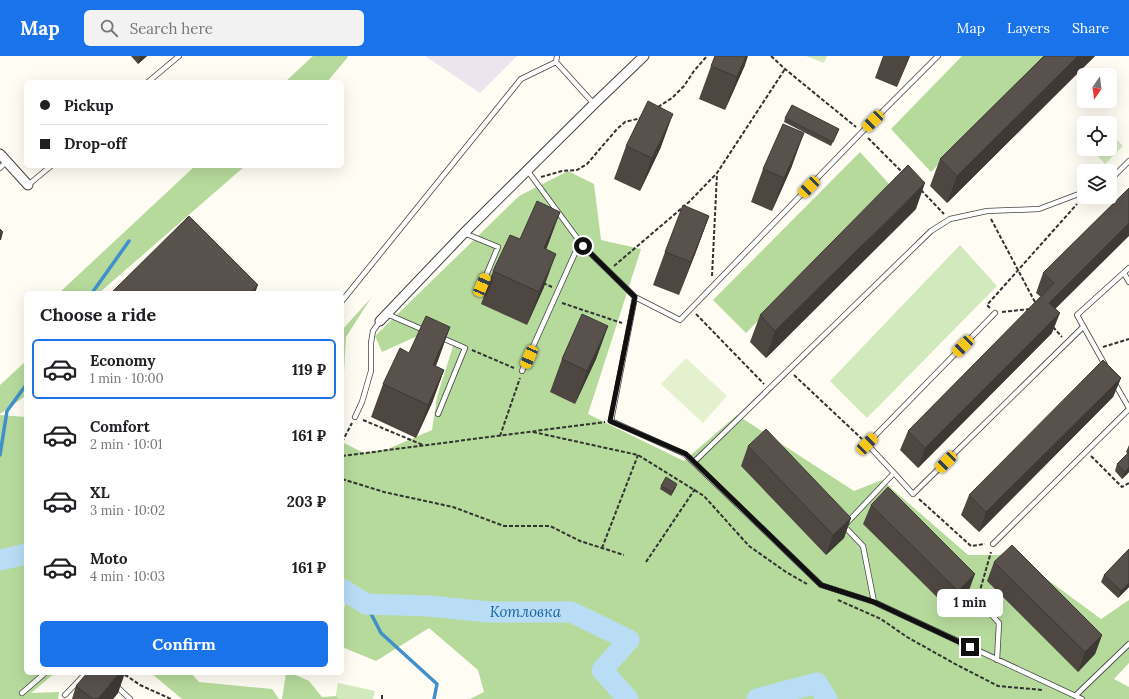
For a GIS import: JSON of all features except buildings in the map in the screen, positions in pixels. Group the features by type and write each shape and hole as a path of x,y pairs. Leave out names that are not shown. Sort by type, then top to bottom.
{"street":[{"path":"384,317 464,233 644,56"},
{"path":"0,154 3,164 28,185"}],"lane":[{"path":"150,80 179,56"},
{"path":"556,62 557,56"},
{"path":"527,170 580,242 608,271 635,297 680,320 862,132 938,56"},
{"path":"556,62 594,104"},
{"path":"344,298 521,79 556,62"},
{"path":"1117,173 1129,161"},
{"path":"28,185 49,168"},
{"path":"694,462 931,231 950,219 987,211 1039,210 1077,195"},
{"path":"464,233 498,247 482,285"},
{"path":"522,371 580,242"},
{"path":"1107,369 1077,315 1129,268"},
{"path":"1124,273 1129,282"},
{"path":"635,297 610,421 686,454 821,585 874,602 1082,699"},
{"path":"995,312 867,444 913,494 1084,327"},
{"path":"354,417 362,402 371,371 371,343 374,331 384,317 430,332"},
{"path":"437,336 465,348 438,414"},
{"path":"993,544 1129,408 1111,376"},
{"path":"874,602 863,546 844,526 894,473"},
{"path":"978,600 998,623 997,660"},
{"path":"1075,696 1129,644"},
{"path":"22,693 43,675"},
{"path":"65,695 84,675"},
{"path":"113,683 130,699"}],"path":[{"path":"656,108 672,98 684,86 707,56"},
{"path":"608,271 689,202 717,173 785,69"},
{"path":"534,179 562,171 578,170 587,164 617,129 625,122 646,116"},
{"path":"712,287 717,173"},
{"path":"1032,308 995,312 987,305 1019,271 1077,204"},
{"path":"987,211 1038,308"},
{"path":"542,283 559,290"},
{"path":"554,301 629,325"},
{"path":"691,309 769,389"},
{"path":"1052,326 1067,343"},
{"path":"1096,349 1129,339"},
{"path":"465,348 522,371 500,436"},
{"path":"788,370 867,444"},
{"path":"344,438 354,417 424,446"},
{"path":"344,456 610,421"},
{"path":"1086,451 1122,487 1129,483"},
{"path":"602,548 638,455"},
{"path":"344,480 384,492 453,507 504,526 550,526 580,541 624,556"},
{"path":"646,562 695,489"},
{"path":"913,494 971,546 993,544 978,600"},
{"path":"124,675 140,685 171,699"}],"shaded area":[{"path":"425,56 517,56 480,93"}],"green space":[{"path":"313,56 348,57 329,80 287,80"},
{"path":"806,56 827,56 824,63"},
{"path":"962,56 1044,56 931,172 891,129"},
{"path":"1117,140 1123,146 1117,152"},
{"path":"860,152 891,186 746,333 713,300"},
{"path":"1098,156 1113,156 1105,164"},
{"path":"193,168 243,168 101,291 61,291"},
{"path":"568,171 594,184 601,240 641,249 588,414 684,461 737,415 854,491 882,480 968,555 1014,555 1101,619 1129,600 1129,663 1114,679 1129,687 1129,699 470,699 484,692 478,670 429,628 376,661 344,648 344,443 364,453 388,449 432,430 437,397 454,343 422,334 382,352 375,336 519,196"},
{"path":"960,245 997,286 867,418 830,381"},
{"path":"371,298 346,337 344,372 344,328"},
{"path":"686,358 727,396 703,423 661,384"},
{"path":"24,363 24,397 0,414 0,385"},
{"path":"0,415 24,417 24,675 53,675 31,693 59,692 58,699 0,699"},
{"path":"153,675 193,675 199,682 272,689 279,699 182,699"},
{"path":"286,675 296,675 309,681 322,697 336,696 339,699 282,699"},
{"path":"338,683 375,691 373,699 335,699"}],"waterway":[{"path":"93,291 129,241"},
{"path":"0,455 7,411 24,388"},
{"name":"Котловка","path":"0,560 24,554"},
{"name":"Котловка","path":"344,590 366,604 429,606 489,612 571,612 629,640 602,670 628,699"},
{"path":"366,604 381,633 437,684 434,699"},
{"name":"Котловка","path":"757,699 817,683 827,699"}],"route":[{"path":"583,246 635,297 610,421 686,454 821,585 874,602 970,647"}]}
